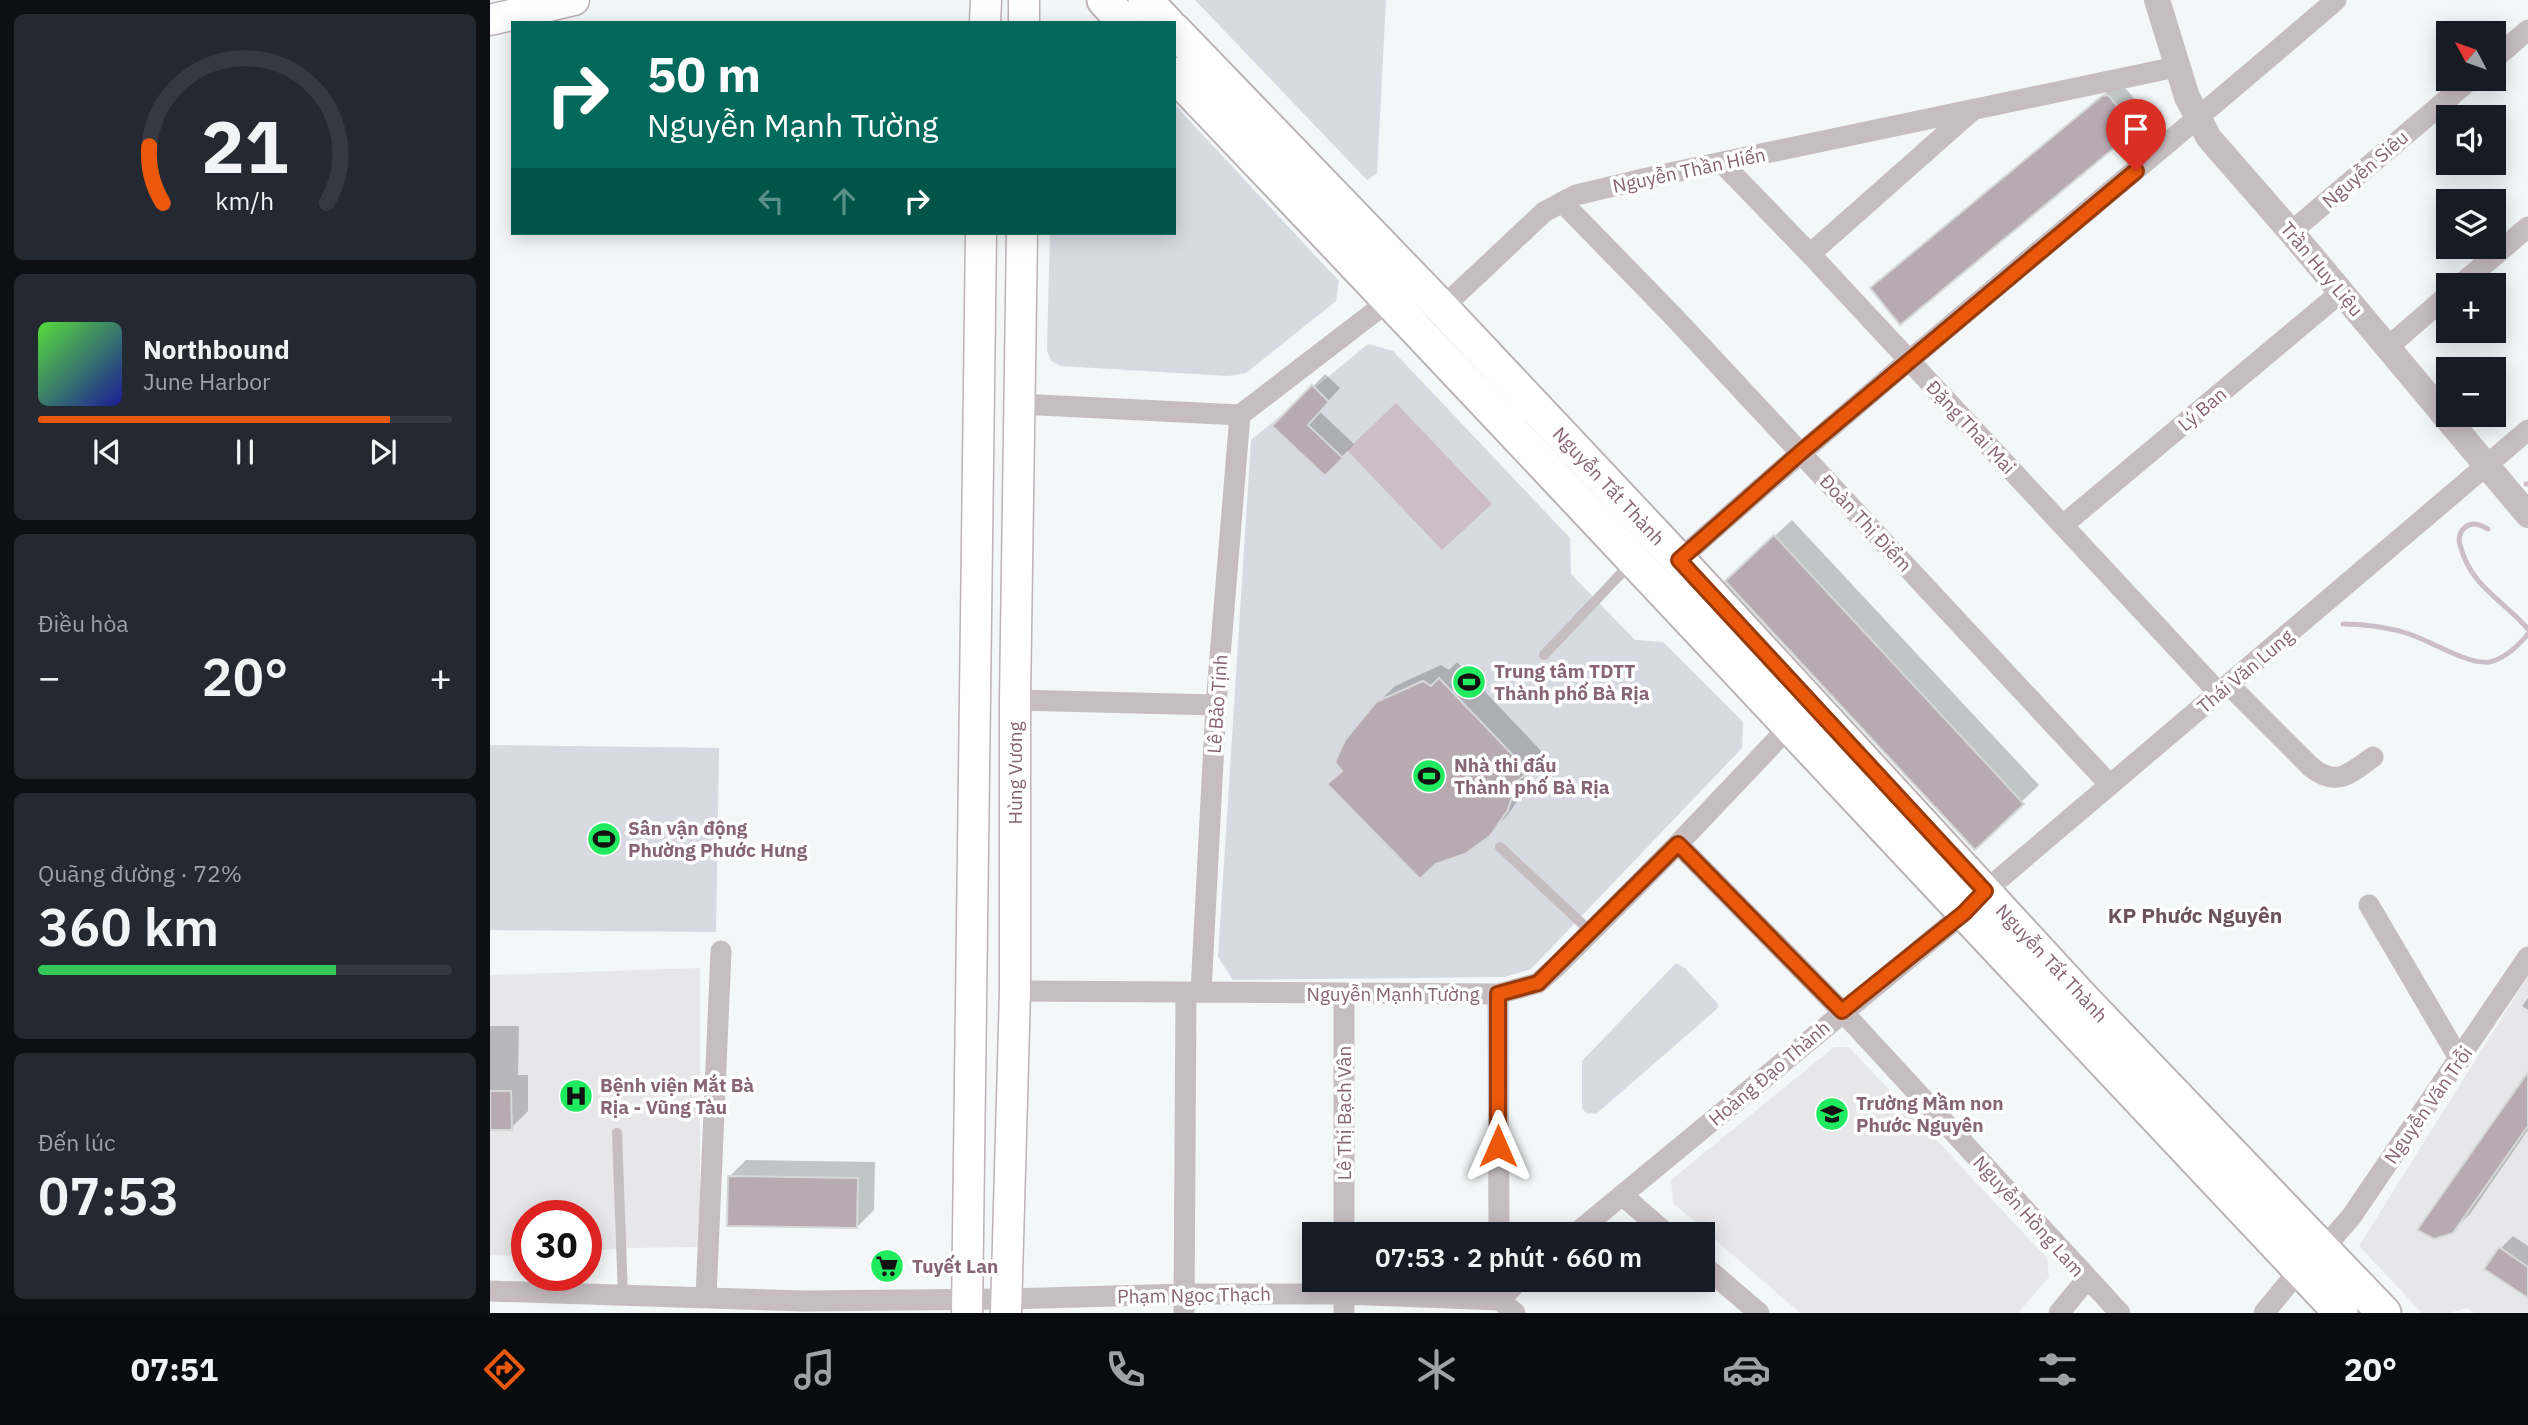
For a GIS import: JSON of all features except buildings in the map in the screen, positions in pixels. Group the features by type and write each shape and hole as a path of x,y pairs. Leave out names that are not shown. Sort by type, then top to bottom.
{"main road":[{"path":"490,20 574,0"},
{"path":"985,21 986,0"},
{"path":"1024,0 1024,21"},
{"path":"1104,0 1123,21"},
{"path":"1145,0 1165,21"},
{"name":"Nguyễn Tất Thành","path":"1176,32 1442,308 1679,560 1975,902"},
{"name":"Nguyễn Tất Thành","path":"1176,76 1391,300 1788,728 2083,999 2311,1259 2341,1313"},
{"path":"967,1306 981,235"},
{"name":"Hùng Vương","path":"1006,1306 1015,991 1015,700 1022,235"},
{"name":"Nguyễn Tất Thành","path":"2311,1259 2385,1313"}],"street":[{"name":"Trần Huy Liệu","path":"2157,0 2176,67 2198,119 2210,138 2528,515"},
{"path":"1679,560 1800,453 2336,0"},
{"path":"2506,49 2528,30"},
{"name":"Nguyễn Thần Hiến","path":"1442,308 1544,212 1562,202 1599,189 2176,67"},
{"name":"Nguyễn Siêu","path":"2291,232 2457,91"},
{"name":"Nguyễn Thần Hiến","path":"1810,254 1975,109"},
{"name":"Đặng Thai Mai","path":"1722,163 2063,524 2224,689 2325,777 2339,778 2348,775 2373,757"},
{"name":"Đoàn Thị Điểm","path":"1562,202 2110,785"},
{"path":"2474,273 2528,227"},
{"name":"Lý Ban","path":"2063,524 2340,293"},
{"path":"1020,404 1240,415 1391,300"},
{"path":"2388,346 2436,305"},
{"name":"Lê Bảo Tịnh","path":"1184,1303 1193,992 1240,415"},
{"name":"Thái Văn Lung","path":"1975,902 2528,430"},
{"path":"1015,700 1216,705"},
{"name":"Nguyễn Mạnh Tường","path":"1015,991 1498,994 1538,983 1678,844 1788,728"},
{"name":"Nguyễn Hồng Lam","path":"1678,844 1842,1011 2120,1313"},
{"name":"Hoàng Đạo Thành","path":"1589,1222 1975,902"},
{"path":"2369,905 2460,1060"},
{"path":"706,1297 721,951"},
{"name":"Nguyễn Văn Trỗi","path":"2264,1313 2351,1217 2528,957"},
{"name":"Lê Thị Bạch Vân","path":"1344,993 1344,1222"},
{"path":"1498,994 1499,1222"},
{"path":"1622,1195 1653,1222"},
{"path":"1715,1275 1759,1313"},
{"path":"2059,1313 2087,1279"},
{"name":"Phạm Ngọc Thạch","path":"490,1292 623,1296 658,1305 706,1297 732,1305 804,1307 1184,1303 1344,1296 1504,1301"}],"lane":[{"path":"1544,655 1633,561"},
{"path":"1500,847 1591,932"},
{"path":"617,1133 623,1296"}],"shaded area":[{"path":"1195,0 1386,0 1377,173 1367,180"},
{"path":"1176,106 1339,281 1336,301 1246,373 1228,376 1061,366 1051,361 1047,350 1050,235 1176,235"},
{"name":"Trung tâm TDTT Thành phố Bà Rịa","path":"1368,344 1393,351 1570,538 1571,574 1635,640 1663,642 1743,722 1742,748 1531,969 1505,977 1233,980 1218,957 1251,440"},
{"path":"1396,403 1492,504 1442,550 1347,450"},
{"name":"Sân vận động Phường Phước Hưng","path":"490,745 719,748 716,932 490,930"},
{"path":"1676,963 1685,968 1718,1004 1717,1009 1596,1114 1586,1113 1582,1108 1582,1061"},
{"path":"700,968 700,1247 602,1250 602,1200 511,1200 511,1256 490,1255 490,975"},
{"path":"2528,976 2528,1313 2474,1313 2468,1308 2448,1313 2422,1313 2359,1246"},
{"name":"Trường Mầm non Phước Nguyên","path":"1834,1047 1849,1047 2047,1258 2049,1277 2018,1313 1800,1313 1715,1239 1715,1222 1695,1222 1673,1203 1671,1180"}],"waterway":[{"path":"2488,529 2475,524 2463,530 2459,542 2465,559 2479,582 2528,629"},
{"path":"2343,624 2370,625 2395,630 2461,657 2481,662 2489,662 2506,655 2528,634"}],"place":[{"name":"Trung tâm TDTT Thành phố Bà Rịa","path":"1469,682"},
{"name":"Nhà thi đấu Thành phố Bà Rịa","path":"1429,776"},
{"name":"Sân vận động Phường Phước Hưng","path":"604,839"},
{"name":"Bệnh viện Mắt Bà Rịa - Vũng Tàu","path":"576,1096"},
{"name":"Trường Mầm non Phước Nguyên","path":"1832,1114"},
{"name":"Tuyết Lan","path":"887,1266"}],"district":[{"name":"KP Phước Nguyên","path":"2195,916"}],"route":[{"path":"1498,1146 1498,994 1538,983 1678,844 1842,1011 1964,913 1985,891 1679,560 1800,453 2136,171"}]}
